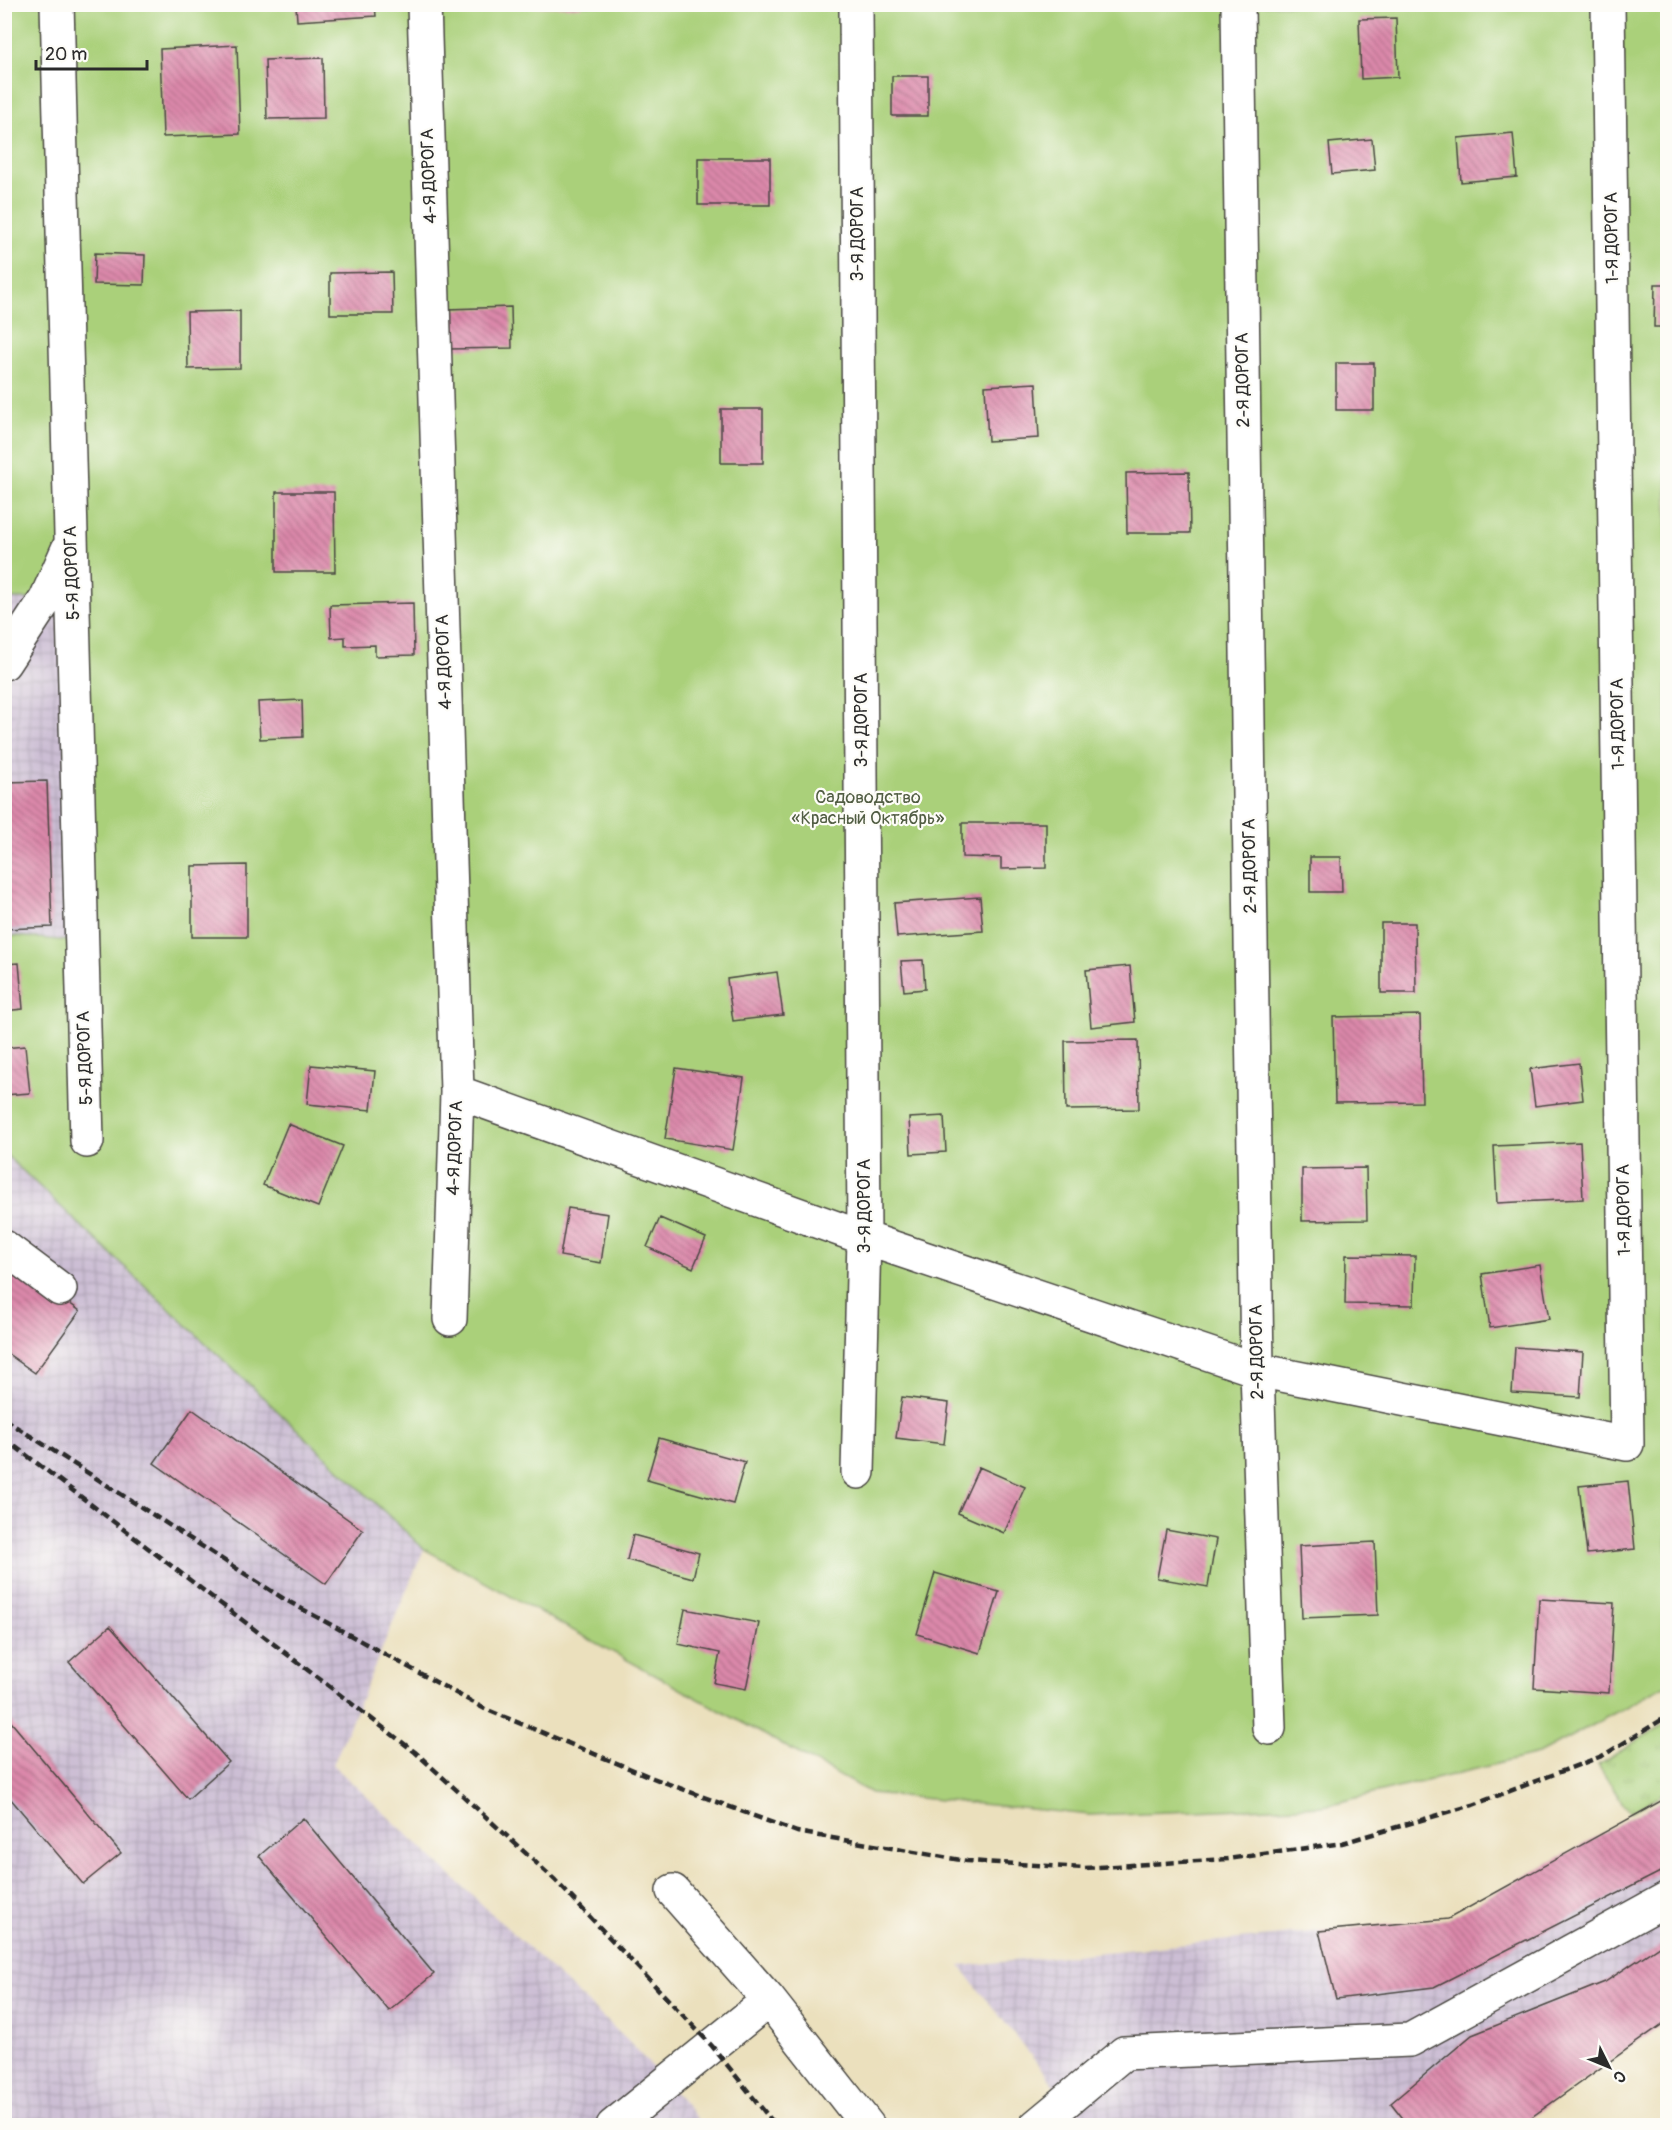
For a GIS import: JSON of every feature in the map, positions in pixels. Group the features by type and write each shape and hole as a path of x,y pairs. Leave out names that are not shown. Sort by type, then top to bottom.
{"street":[{"name":"5-Я ДОРОГА","path":"57,4 87,1141"},
{"name":"4-Я ДОРОГА","path":"424,4 457,1092 450,1319"},
{"name":"3-Я ДОРОГА","path":"856,4 864,1238 858,1472"},
{"name":"2-Я ДОРОГА","path":"1238,4 1257,1370 1269,1728"},
{"name":"1-Я ДОРОГА","path":"1257,1370 1628,1444 1608,4"},
{"path":"4,663 46,599 71,542"},
{"path":"457,1092 864,1238 1257,1370"},
{"path":"4,1246 60,1289"},
{"path":"673,1891 769,2000 868,2126"},
{"path":"1036,2126 1124,2052 1410,2040 1668,1898"},
{"path":"613,2126 769,2000"}],"shaded area":[{"path":"4,599 65,599 71,941 5,935"},
{"path":"4,1154 424,1549 333,1765 626,2039 703,2125 5,2125"},
{"path":"1667,1797 1667,2020 1519,2125 1086,2125 960,1966 1448,1919"}],"green space":[{"name":"Садоводство «Красный Октябрь»","path":"5,5 1667,5 1667,1685 1538,1754 1323,1806 1090,1815 871,1793 424,1549 5,1154 4,935 70,941 65,599 5,599"},
{"path":"1667,1722 1667,1791 1629,1813 1598,1765"}],"building":[{"path":"521,4 581,4 581,7 521,7"},
{"path":"296,5 375,5 376,16 297,21"},
{"path":"1396,18 1398,77 1361,79 1359,19"},
{"path":"237,45 240,134 163,137 160,49"},
{"path":"323,58 324,118 267,119 265,60"},
{"path":"892,76 928,76 928,116 892,116"},
{"path":"1513,133 1517,177 1461,182 1458,138"},
{"path":"1372,139 1375,170 1332,174 1329,143"},
{"path":"698,158 770,158 770,205 698,205"},
{"path":"95,253 145,255 144,285 94,284"},
{"path":"392,272 393,314 330,314 330,273"},
{"path":"1655,284 1668,284 1668,327 1654,327"},
{"path":"511,307 512,348 448,349 447,309"},
{"path":"240,311 240,368 188,369 187,312"},
{"path":"1336,363 1374,363 1374,410 1336,410"},
{"path":"1036,383 1039,438 988,441 985,386"},
{"path":"721,409 763,409 763,463 721,463"},
{"path":"1189,472 1190,533 1127,533 1126,473"},
{"path":"276,492 334,492 335,572 276,572"},
{"path":"413,603 414,655 375,656 375,645 345,646 345,637 331,638 330,605"},
{"path":"302,700 303,737 260,739 258,702"},
{"path":"47,781 52,927 5,929 5,782"},
{"path":"962,823 1046,823 1046,868 1001,869 1001,858 962,857"},
{"path":"1310,857 1341,857 1342,892 1310,892"},
{"path":"247,865 247,937 192,937 192,866"},
{"path":"980,897 983,931 897,937 894,903"},
{"path":"1381,923 1415,923 1416,993 1381,993"},
{"path":"923,960 925,989 904,991 901,961"},
{"path":"19,963 23,1009 4,1011 4,964"},
{"path":"1130,966 1135,1022 1091,1027 1086,970"},
{"path":"777,972 783,1015 733,1021 727,979"},
{"path":"1420,1015 1422,1102 1335,1103 1333,1017"},
{"path":"1138,1040 1139,1109 1066,1110 1065,1041"},
{"path":"25,1046 30,1093 4,1095 4,1048"},
{"path":"1579,1063 1583,1100 1535,1106 1530,1069"},
{"path":"311,1065 375,1071 371,1110 307,1104"},
{"path":"676,1068 744,1078 733,1150 665,1139"},
{"path":"944,1116 946,1152 911,1154 909,1118"},
{"path":"288,1124 343,1146 318,1207 263,1185"},
{"path":"1580,1142 1583,1199 1497,1203 1494,1146"},
{"path":"1366,1168 1367,1220 1302,1221 1302,1169"},
{"path":"568,1208 608,1214 601,1263 560,1256"},
{"path":"660,1218 706,1238 693,1268 647,1247"},
{"path":"1346,1255 1415,1256 1414,1305 1345,1304"},
{"path":"4,1256 80,1311 35,1373 4,1351"},
{"path":"1540,1265 1549,1319 1490,1328 1482,1274"},
{"path":"1515,1347 1583,1352 1580,1397 1512,1393"},
{"path":"902,1397 949,1403 944,1444 896,1438"},
{"path":"192,1409 363,1530 326,1584 154,1463"},
{"path":"659,1438 745,1462 733,1504 647,1480"},
{"path":"979,1467 1025,1487 1004,1533 958,1513"},
{"path":"1628,1481 1635,1549 1587,1554 1579,1486"},
{"path":"1166,1530 1216,1539 1208,1587 1157,1578"},
{"path":"633,1535 699,1553 693,1578 627,1560"},
{"path":"1375,1542 1378,1615 1302,1618 1299,1546"},
{"path":"935,1573 999,1592 980,1653 917,1634"},
{"path":"1539,1599 1614,1603 1609,1693 1534,1688"},
{"path":"685,1609 759,1623 746,1689 714,1683 720,1653 678,1644"},
{"path":"110,1626 229,1762 188,1799 69,1662"},
{"path":"6,1716 121,1853 83,1884 4,1791"},
{"path":"1668,1797 1668,1868 1434,1987 1336,1999 1319,1931 1448,1919"},
{"path":"303,1818 434,1974 389,2011 259,1856"},
{"path":"1668,1940 1668,2020 1519,2126 1409,2126 1391,2103 1472,2035 1605,1982"}],"railway":[{"path":"4,1419 284,1599 485,1709 653,1778 797,1832 967,1861 1084,1868 1228,1859 1342,1843 1473,1805 1602,1756 1668,1716"},
{"path":"4,1438 415,1752 555,1880 712,2046 776,2126"}]}
